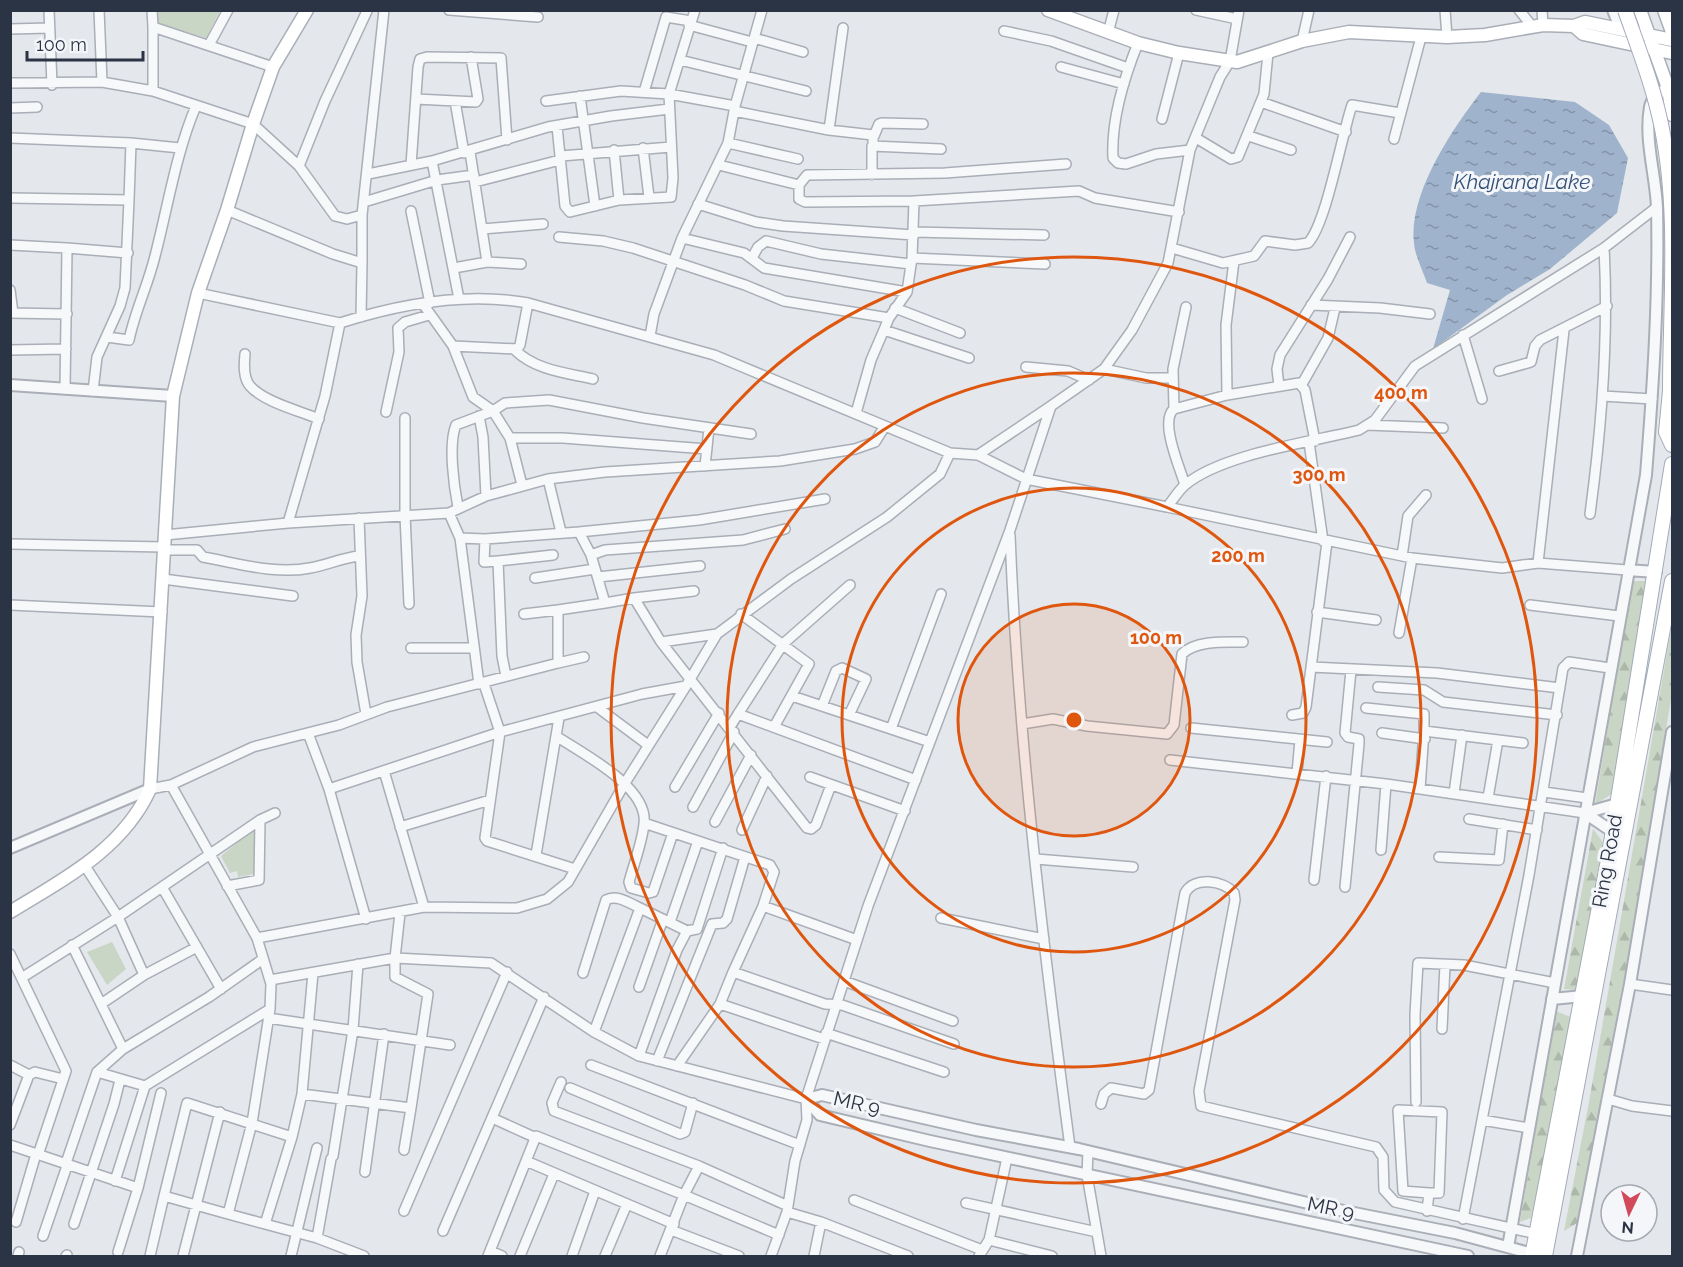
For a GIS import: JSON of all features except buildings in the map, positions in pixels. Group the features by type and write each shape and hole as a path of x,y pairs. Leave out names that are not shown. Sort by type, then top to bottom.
{"main road":[{"path":"10,912 85,866 135,817 150,789 173,396 198,293 227,210 253,124 273,67 307,10"},
{"path":"1048,10 1138,43 1179,53 1237,62 1302,41 1349,32 1447,37 1485,34 1537,25 1574,26 1585,22 1672,40"},
{"path":"1625,10 1651,81 1662,130 1670,189 1670,391 1666,432 1672,446"},
{"path":"1640,10 1668,88 1672,115"},
{"path":"1664,10 1672,32"},
{"path":"1574,26 1583,34 1672,53"},
{"name":"Ring Road","path":"1538,1256 1537,1234 1613,832 1672,464"},
{"name":"Ring Road","path":"1538,1256 1672,581"}],"street":[{"path":"49,10 52,85"},
{"path":"99,10 102,82"},
{"path":"152,10 153,91"},
{"path":"209,45 228,10"},
{"path":"361,316 362,215 384,10"},
{"path":"449,10 538,16"},
{"path":"557,126 565,206 573,212 619,200 671,196 669,94 694,10"},
{"path":"650,336 681,238 728,143 762,10"},
{"path":"1108,33 1114,10"},
{"path":"978,455 1104,369 1132,330 1151,297 1172,248 1190,150 1220,77 1230,61 1238,15 1196,10"},
{"path":"1302,41 1309,10"},
{"path":"1445,10 1447,37"},
{"path":"1519,10 1537,25 1542,10"},
{"path":"1613,10 1620,28"},
{"path":"299,166 325,101 366,11"},
{"path":"644,92 666,17 803,52"},
{"path":"153,27 273,67"},
{"path":"10,29 49,28"},
{"path":"829,130 843,28"},
{"path":"1004,31 1064,45 1128,68"},
{"path":"1394,139 1421,37"},
{"path":"1138,43 1128,68 1112,145 1115,161 1126,164 1156,154 1190,150"},
{"path":"1162,119 1179,53"},
{"path":"1196,138 1234,159 1238,157 1262,102 1268,53"},
{"path":"411,165 420,59 427,57 495,57 502,61 507,140"},
{"path":"416,99 477,100 471,57"},
{"path":"680,60 806,91"},
{"path":"1061,67 1124,84"},
{"path":"10,84 52,85 102,82 153,91 253,124 299,166 335,216 347,219 362,215"},
{"path":"1508,1247 1627,570 1646,475 1652,399 1657,207 1649,126 1650,105 1658,93 1668,88"},
{"path":"546,101 621,91 669,94 829,130 874,136"},
{"path":"580,96 595,206"},
{"path":"455,100 474,178 487,262"},
{"path":"1262,102 1346,132"},
{"path":"1172,248 1220,262 1255,255 1263,241 1303,245 1312,240 1353,105 1401,113"},
{"path":"107,337 129,340 146,290 173,188 180,148 196,106"},
{"path":"10,108 37,107"},
{"path":"368,174 467,153 557,126 669,109"},
{"path":"872,175 872,146 879,124 923,124"},
{"path":"1249,136 1290,150"},
{"path":"10,138 131,143 180,148"},
{"path":"93,391 97,357 125,288 131,143"},
{"path":"728,143 798,159"},
{"path":"872,146 941,148"},
{"path":"364,202 437,180 474,178 587,153 671,147"},
{"path":"644,148 649,197"},
{"path":"614,150 619,200"},
{"path":"432,161 459,299"},
{"path":"718,165 799,185"},
{"path":"1066,165 872,175 807,175 799,185 799,199 805,202 914,201 1079,191 1095,198 1179,212"},
{"path":"10,198 129,200"},
{"path":"856,413 871,360 889,318 906,292 912,261 914,201"},
{"path":"698,204 756,222 783,226 914,233 1044,235"},
{"path":"1167,507 1185,485 1213,470 1246,457 1312,442 1367,425 1375,420 1415,366 1604,248 1657,207"},
{"path":"227,210 333,254 362,263"},
{"path":"411,211 429,315 453,346 473,397 493,411 510,438 522,486"},
{"path":"482,229 543,224"},
{"path":"559,237 603,241 673,260 784,301 889,318"},
{"path":"1279,386 1277,369 1280,355 1350,237"},
{"path":"681,238 752,258 764,268 906,292"},
{"path":"752,258 758,247 766,241 821,254 912,261 978,259 1045,264"},
{"path":"10,245 128,253"},
{"path":"65,389 67,248"},
{"path":"1590,514 1603,396 1607,306 1604,248"},
{"path":"1227,395 1226,326 1234,261"},
{"path":"454,268 487,262 521,264"},
{"path":"10,290 12,313 67,314"},
{"path":"198,293 340,323 361,316 459,299 506,299 528,303 714,355 950,453 978,455 1026,479 1407,557 1502,568 1538,563 1656,572"},
{"path":"515,350 520,345 528,303"},
{"path":"1311,305 1335,308 1380,308 1430,314"},
{"path":"1499,371 1531,362 1536,343 1607,306"},
{"path":"1174,409 1172,378 1179,333 1186,307"},
{"path":"1292,715 1305,711 1325,542 1302,384 1328,338 1335,308"},
{"path":"895,309 960,333"},
{"path":"386,412 399,352 398,328 405,322 429,315"},
{"path":"288,523 319,418 340,323"},
{"path":"884,330 969,358"},
{"path":"1538,563 1564,330"},
{"path":"1463,335 1482,399"},
{"path":"453,346 515,350 525,360 593,379"},
{"path":"10,350 66,349"},
{"path":"245,354 245,376 250,386 278,403 319,418"},
{"path":"1026,366 1068,371 1089,380"},
{"path":"1104,369 1146,378 1172,378"},
{"path":"1185,485 1168,420 1169,412 1227,395 1302,384"},
{"path":"10,386 173,396"},
{"path":"1603,396 1652,399"},
{"path":"458,507 455,492 453,432 456,425 493,411 505,403 549,400 751,434"},
{"path":"771,1257 788,1209 807,1120 806,1099 825,1036 857,940 1010,530 1051,406"},
{"path":"479,416 483,437 486,496"},
{"path":"405,418 405,515 409,604"},
{"path":"1367,425 1443,428"},
{"path":"10,544 164,544 288,523 449,513 486,496 548,479 605,471 780,461 869,446 875,442 885,426"},
{"path":"705,466 709,428"},
{"path":"510,438 563,438 707,449"},
{"path":"257,938 424,907 517,908 548,899 568,882 625,783 717,634 741,614 887,517 940,474 950,453"},
{"path":"548,479 561,531"},
{"path":"1399,633 1407,557 1408,516 1426,495"},
{"path":"460,538 485,539 561,531 579,532 699,520 825,499"},
{"path":"449,513 460,538 465,564 473,648 481,684 500,732 485,837 487,841 575,869"},
{"path":"359,518 362,597 356,644 366,714"},
{"path":"591,555 605,550 743,540 785,529"},
{"path":"1010,530 1014,635 1022,724 1044,939 1070,1147"},
{"path":"579,532 591,555 605,603"},
{"path":"484,562 485,539"},
{"path":"164,544 197,550 203,557 287,570 310,568 334,559 359,556"},
{"path":"465,564 553,555"},
{"path":"498,561 502,656 506,676"},
{"path":"535,578 700,566"},
{"path":"163,579 293,596"},
{"path":"693,807 738,714 783,644 850,585"},
{"path":"524,614 694,591"},
{"path":"891,729 941,594"},
{"path":"634,598 688,683 719,713 807,828 812,829 816,825 831,785"},
{"path":"10,605 162,612"},
{"path":"1530,605 1619,616"},
{"path":"558,610 558,663"},
{"path":"1317,612 1376,620"},
{"path":"741,614 809,664 774,727"},
{"path":"661,642 717,634"},
{"path":"1022,724 1053,719 1087,726 1167,734 1174,725 1182,654 1188,648 1197,645 1243,642"},
{"path":"411,648 473,648"},
{"path":"10,848 150,789 171,785 253,747 339,725 366,714 584,657"},
{"path":"1463,1219 1537,830 1566,663 1610,668"},
{"path":"1311,667 1448,674 1560,688"},
{"path":"822,706 836,671 842,668 866,679 849,715"},
{"path":"1345,887 1359,741 1345,733 1351,670"},
{"path":"329,789 500,732 688,683"},
{"path":"1378,687 1424,690 1443,702 1557,715"},
{"path":"792,696 930,742"},
{"path":"597,707 648,745"},
{"path":"1366,708 1424,714 1425,735 1420,789"},
{"path":"675,787 719,713"},
{"path":"738,714 916,780"},
{"path":"536,855 559,718"},
{"path":"1191,729 1327,742"},
{"path":"308,733 329,789 366,919"},
{"path":"1382,733 1462,735 1523,743"},
{"path":"1454,793 1462,735"},
{"path":"556,736 625,783 641,802 644,823 628,882 631,888 653,892 673,833"},
{"path":"1577,1257 1630,984 1672,737"},
{"path":"1488,798 1498,740"},
{"path":"1297,773 1300,741"},
{"path":"715,822 751,755"},
{"path":"1170,760 1326,776 1585,813 1617,804"},
{"path":"384,771 424,907"},
{"path":"742,830 767,776"},
{"path":"1314,880 1326,776"},
{"path":"810,777 905,811"},
{"path":"1381,850 1386,784"},
{"path":"171,785 257,938 270,980 269,1013 252,1124 228,1214"},
{"path":"1544,792 1587,798"},
{"path":"400,827 490,800"},
{"path":"23,977 118,917 260,820 275,813"},
{"path":"1585,813 1613,832"},
{"path":"1469,819 1537,830"},
{"path":"227,886 259,880 260,820"},
{"path":"644,823 723,848 770,865 774,869 763,906 720,1004 677,1066"},
{"path":"1439,856 1499,860 1503,824"},
{"path":"639,987 698,841"},
{"path":"583,973 606,900 620,898 687,931 696,929 723,848"},
{"path":"657,1061 712,924 723,923 727,919 745,857"},
{"path":"1036,859 1133,867"},
{"path":"85,866 118,917 144,975"},
{"path":"1101,1104 1104,1094 1112,1088 1144,1094 1149,1090 1185,893 1188,887 1199,882 1228,887 1234,893 1235,900 1199,1091 1201,1106 1376,1147 1383,1157 1384,1190 1395,1202 1537,1234"},
{"path":"162,887 221,989"},
{"path":"763,906 857,940"},
{"path":"594,1032 640,908"},
{"path":"400,913 395,977 428,994 404,1150"},
{"path":"941,918 1044,939"},
{"path":"639,1056 677,950 687,931"},
{"path":"72,945 123,1049"},
{"path":"101,1004 144,975 197,947"},
{"path":"10,954 66,1071 15,1222"},
{"path":"270,980 395,958 491,963 594,1032 639,1056 806,1099"},
{"path":"43,1236 97,1072 123,1049 221,989 263,959"},
{"path":"1416,1102 1418,963 1445,964 1554,983"},
{"path":"317,1238 353,1030 358,964"},
{"path":"1442,1029 1445,964"},
{"path":"404,1211 507,972"},
{"path":"733,972 825,1004 836,1004 954,1044"},
{"path":"265,1224 292,1137 302,1094 313,973"},
{"path":"844,981 954,1021"},
{"path":"1630,984 1672,990"},
{"path":"1552,999 1583,996"},
{"path":"443,1232 544,998"},
{"path":"1552,999 1580,1012"},
{"path":"720,1004 944,1072"},
{"path":"116,1181 145,1086 269,1013 310,1024 421,1038 450,1045"},
{"path":"365,1172 384,1034"},
{"path":"10,1065 29,1075"},
{"path":"591,1065 800,1145"},
{"path":"10,1125 29,1075 35,1072 63,1079"},
{"path":"97,1072 145,1086"},
{"path":"74,1224 120,1080"},
{"path":"561,1082 552,1103 554,1111 699,1166 788,1209 908,1257"},
{"path":"570,1089 680,1134 685,1132 693,1103"},
{"path":"118,1252 138,1188 161,1092"},
{"path":"302,1094 411,1108"},
{"name":"MR 9","path":"1468,1257 1007,1158 820,1115 806,1099 822,1095 976,1130 1070,1147 1508,1247 1538,1256"},
{"path":"1608,1099 1632,1107 1672,1111"},
{"path":"150,1257 187,1103 292,1137"},
{"path":"1398,1110 1442,1112 1439,1193 1429,1193 1403,1191 1398,1110"},
{"path":"183,1257 220,1112"},
{"path":"492,1118 779,1235"},
{"path":"1482,1120 1529,1128"},
{"path":"502,1257 489,1254 534,1137"},
{"path":"10,1144 138,1188"},
{"path":"291,1257 317,1148"},
{"path":"1088,1151 1087,1175 1101,1257"},
{"path":"854,1200 981,1253 989,1240 1007,1158"},
{"path":"526,1161 627,1204 739,1257"},
{"path":"660,1257 684,1195 699,1166"},
{"path":"520,1257 554,1174"},
{"path":"572,1257 596,1191"},
{"path":"1427,1211 1429,1193"},
{"path":"164,1196 317,1238 364,1257"},
{"path":"966,1203 997,1208 1097,1232"},
{"path":"605,1257 627,1204"},
{"path":"1400,1222 1402,1204"},
{"path":"814,1257 821,1221"},
{"path":"989,1240 1052,1257"}],"green space":[{"path":"158,10 220,11 206,38 158,23"},
{"path":"1632,581 1647,581 1613,793 1595,805"},
{"path":"1672,624 1672,693 1628,959 1577,1223 1564,1231 1589,1102"},
{"path":"255,828 254,874 238,877 237,871 230,873 221,856"},
{"path":"1593,829 1605,845 1576,990 1564,989"},
{"path":"112,942 126,969 107,985 87,952"},
{"path":"1556,1011 1575,1019 1531,1218 1520,1222"}],"water":[{"name":"Khajrana Lake","path":"1481,92 1575,102 1609,125 1628,158 1617,213 1550,269 1507,295 1433,349 1450,290 1427,283 1417,258 1414,224 1418,204 1434,163 1457,124"}]}
